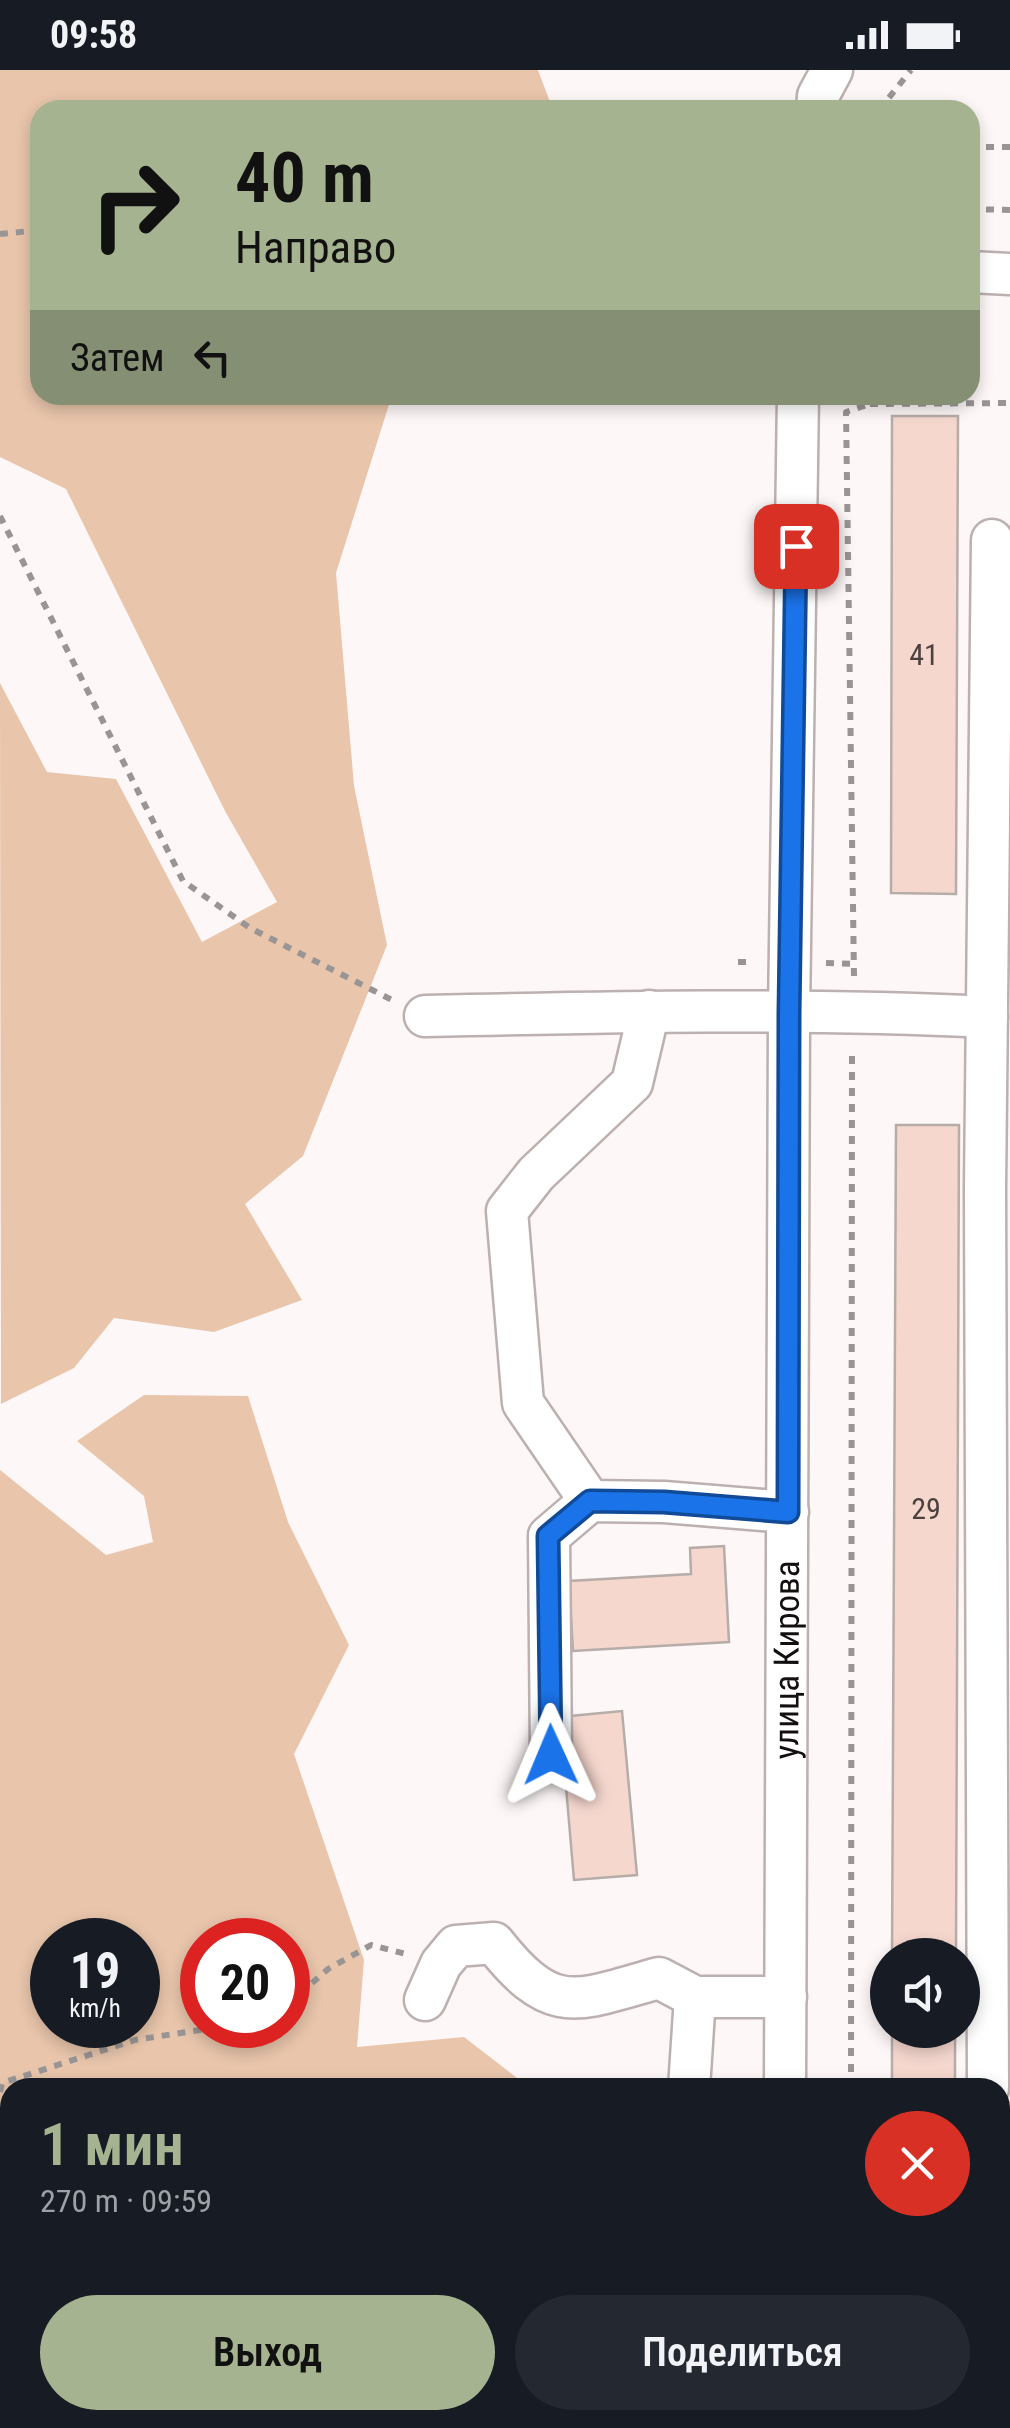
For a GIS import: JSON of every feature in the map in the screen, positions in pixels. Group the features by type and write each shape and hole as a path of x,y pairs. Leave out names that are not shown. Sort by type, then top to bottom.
{"street":[{"path":"818,100 832,70"},
{"path":"980,272 1010,274"},
{"name":"улица Кирова","path":"786,2078 789,1013 798,405"},
{"path":"988,2078 998,1871 998,1188 988,1017 998,956 992,540"},
{"path":"590,1501 523,1403 508,1211 536,1174 632,1083 649,1010"},
{"path":"425,1016 852,1010 988,1017"},
{"path":"551,1755 548,1536 590,1501 664,1502 788,1512"},
{"path":"433,1982 456,1946 494,1943 517,1972 544,1992 584,1999 659,1978 696,1996 786,1996"},
{"path":"690,2078 696,1996"}],"path":[{"path":"888,100 911,70"},
{"path":"980,147 1010,147"},
{"path":"980,210 1010,210"},
{"path":"0,234 30,231"},
{"path":"980,403 1010,404"},
{"path":"851,2078 855,964 846,412 859,405"},
{"path":"0,516 183,882 250,928 425,1016"},
{"path":"310,1985 328,1969 371,1945 433,1982"},
{"path":"17,2078 135,2040 180,2033"}],"shaded area":[{"path":"0,70 538,70 549,100 30,100 30,405 389,405 336,573 354,786 387,945 303,1156 245,1204 302,1300 214,1332 114,1318 74,1368 1,1404 0,683 47,772 116,779 202,942 277,902 225,811 66,489 0,457"},
{"path":"144,1395 248,1396 288,1522 349,1645 294,1754 364,1960 357,2047 464,2037 517,2078 0,2078 0,1470 106,1555 153,1542 144,1496 77,1441"}],"building":[{"path":"892,416 958,416 956,894 891,893"},
{"path":"896,1125 959,1125 956,1938 892,1938"},
{"path":"724,1546 729,1642 573,1651 569,1581 691,1574 690,1548"},
{"path":"622,1711 637,1875 574,1880 560,1717"},
{"path":"892,2048 955,2048 955,2078 892,2078"}],"route":[{"path":"551,1755 548,1536 590,1501 664,1502 788,1512 789,1013 796,546"}]}
